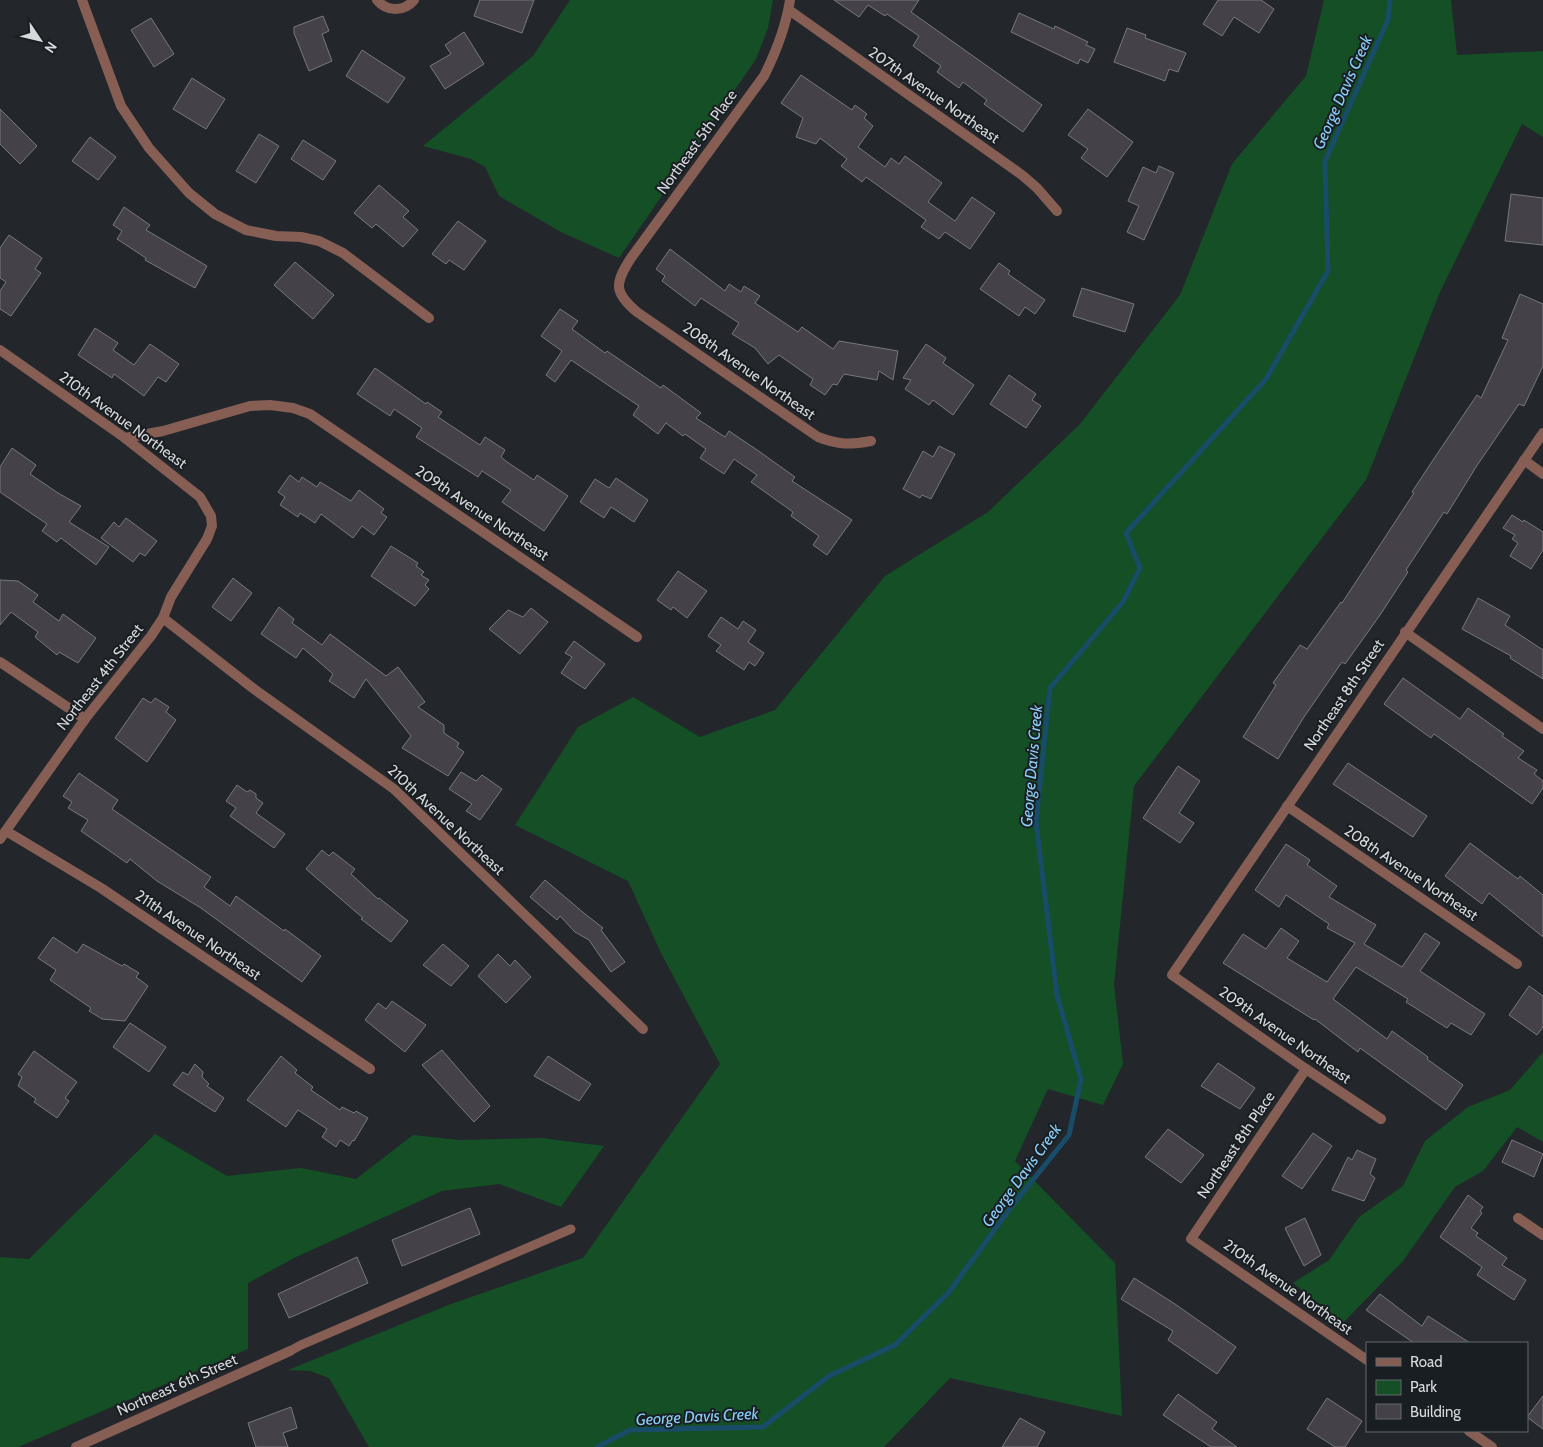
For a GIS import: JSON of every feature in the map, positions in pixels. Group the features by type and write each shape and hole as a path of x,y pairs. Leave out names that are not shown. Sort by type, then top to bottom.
{"street":[{"path":"82,0 121,106 150,148 189,193 215,214 246,230 319,241 343,254 429,318"},
{"path":"377,0 384,7 398,10 414,0"},
{"name":"207th Avenue Northeast","path":"789,5 1022,175 1037,188 1057,211"},
{"name":"Northeast 5th Place","path":"620,296 619,283 622,272 631,258 764,76 776,52 789,5"},
{"name":"208th Avenue Northeast","path":"620,296 637,312 818,437 833,443 849,445 871,441"},
{"name":"210th Avenue Northeast","path":"0,350 125,438 200,496 211,516 212,526"},
{"name":"209th Avenue Northeast","path":"125,438 163,431 250,406 270,405 286,407 310,414 637,637"},
{"name":"Northeast 8th Street","path":"1172,974 1543,432"},
{"path":"1524,460 1543,474"},
{"name":"Northeast 4th Street","path":"3,835 85,719 151,636 163,618 171,597 207,539 212,526"},
{"name":"210th Avenue Northeast","path":"163,618 254,688 394,789 643,1029"},
{"path":"1405,632 1543,729"},
{"path":"0,662 85,719"},
{"name":"208th Avenue Northeast","path":"1287,806 1518,964"},
{"name":"211th Avenue Northeast","path":"3,835 101,888 370,1069"},
{"name":"209th Avenue Northeast","path":"1172,974 1306,1069 1381,1119"},
{"name":"Northeast 8th Place","path":"1191,1238 1306,1069"},
{"path":"1518,1218 1543,1235"},
{"name":"210th Avenue Northeast","path":"1191,1238 1366,1359"},
{"name":"Northeast 6th Street","path":"76,1447 290,1351"},
{"path":"1470,1432 1492,1447"}],"lane":[{"path":"290,1351 571,1228"}],"green space":[{"path":"570,0 773,0 768,28 756,59 619,258 561,232 499,196 485,167 471,159 423,146 533,56"},
{"path":"1324,0 1451,0 1457,55 1543,51 1543,137 1522,124 1440,292 1366,480 1134,786 1114,985 1123,1064 1103,1105 1048,1089 1015,1161 1115,1263 1122,1416 950,1378 884,1447 369,1447 329,1378 310,1371 288,1370 451,1304 583,1258 720,1064 661,953 628,881 515,825 578,727 633,697 700,737 775,710 885,576 988,512 1080,424 1180,295 1232,164 1306,76"},
{"path":"1543,1052 1543,1142 1517,1127 1483,1171 1455,1187 1403,1261 1343,1323 1293,1283 1329,1260 1359,1217 1403,1186 1425,1141 1468,1107 1510,1090"},
{"path":"155,1134 227,1176 301,1168 356,1179 413,1135 460,1140 542,1138 604,1146 561,1207 499,1184 442,1191 296,1257 248,1283 248,1349 18,1447 0,1447 0,1257 29,1259"}],"building":[{"path":"480,0 534,0 522,33 474,16"},
{"path":"834,0 919,0 911,12 1042,105 1023,132 984,104 987,100 963,82 959,88 937,72 941,66 913,46 919,36 887,14 885,16 868,5 859,17"},
{"path":"1218,0 1261,0 1274,9 1259,33 1234,17 1222,36 1203,24"},
{"path":"1019,13 1054,29 1055,26 1088,42 1086,45 1095,49 1088,63 1080,59 1078,64 1011,32"},
{"path":"323,16 329,31 322,34 332,61 309,71 294,33 294,27"},
{"path":"151,18 174,54 154,67 131,30"},
{"path":"1127,28 1146,35 1145,38 1186,53 1178,72 1169,69 1165,81 1114,62"},
{"path":"464,32 484,64 445,89 430,66 451,54 445,45"},
{"path":"362,50 405,78 388,103 346,76"},
{"path":"801,75 852,110 855,105 867,114 864,118 873,126 858,147 885,167 891,158 899,164 905,156 942,183 928,202 955,221 972,197 995,213 970,249 945,232 939,239 921,227 926,220 866,177 862,182 841,166 847,159 820,138 816,144 796,137 803,118 781,103"},
{"path":"192,78 225,99 206,129 173,109"},
{"path":"0,109 37,146 20,164 0,144"},
{"path":"1088,109 1133,142 1107,177 1081,158 1088,149 1068,135"},
{"path":"259,134 279,146 256,183 236,171"},
{"path":"90,137 116,157 98,180 72,161"},
{"path":"303,140 336,161 323,180 291,159"},
{"path":"1159,166 1174,173 1144,240 1127,232 1139,206 1128,201 1143,167 1156,173"},
{"path":"379,185 409,211 403,217 418,230 403,247 376,224 372,228 354,213"},
{"path":"1511,194 1543,198 1543,245 1505,241"},
{"path":"124,207 150,225 146,230 207,266 195,288 145,260 146,258 117,239 122,231 113,225"},
{"path":"458,221 486,241 464,270 449,260 446,264 432,254"},
{"path":"9,235 42,258 35,269 41,273 11,316 0,309 0,291 6,282 0,278 0,248"},
{"path":"670,249 725,291 729,284 741,292 744,286 760,296 755,303 798,332 802,327 833,349 839,341 898,351 893,380 879,371 877,380 844,374 837,385 833,384 825,395 810,385 813,379 779,355 768,364 755,348 732,334 739,323 701,298 695,306 662,281 665,276 656,269"},
{"path":"295,262 334,295 313,319 274,285"},
{"path":"999,263 1010,271 1008,274 1045,300 1035,314 1025,307 1019,316 980,289"},
{"path":"1082,288 1134,304 1125,332 1073,316"},
{"path":"1520,294 1543,304 1543,366 1524,406 1519,404 1447,514 1444,512 1406,570 1408,572 1380,615 1345,664 1342,662 1278,759 1243,737 1276,685 1273,683 1300,645 1307,649 1342,603 1414,493 1412,492 1477,395 1481,398 1508,340 1502,338"},
{"path":"560,309 578,321 572,329 605,353 607,351 661,388 663,385 701,413 696,418 725,437 729,431 795,477 792,481 852,520 827,555 813,545 819,536 791,516 793,512 751,482 757,475 734,459 724,474 700,458 706,449 685,434 683,436 666,423 658,434 633,415 639,406 571,360 555,382 546,375 562,351 541,336"},
{"path":"95,328 118,343 113,350 134,365 150,344 179,364 166,382 158,377 144,396 114,374 112,378 78,355"},
{"path":"926,344 946,358 943,363 974,385 953,415 933,400 929,405 905,389 911,380 903,378"},
{"path":"375,368 426,404 427,402 442,412 438,417 480,445 485,437 505,450 501,457 507,462 534,480 537,475 568,496 544,531 502,502 511,490 482,471 478,477 416,437 422,428 394,409 390,416 357,394"},
{"path":"1009,375 1036,394 1032,400 1041,406 1026,428 990,404"},
{"path":"939,446 955,454 931,499 922,495 920,498 903,489 923,451 933,457"},
{"path":"12,448 36,465 30,474 81,506 69,522 109,547 96,565 61,538 57,542 42,531 47,524 0,492 0,467"},
{"path":"290,475 299,482 302,477 317,487 320,482 351,501 359,490 384,509 381,513 387,517 374,535 362,526 353,538 321,514 315,523 300,513 298,517 280,505 285,497 278,492"},
{"path":"616,478 648,500 634,522 611,507 604,518 580,502 595,479 609,488"},
{"path":"1512,515 1543,532 1543,550 1531,569 1510,556 1518,543 1512,539 1515,535 1503,528"},
{"path":"126,518 157,541 145,556 140,553 133,562 101,538 114,522 119,527"},
{"path":"391,546 418,563 416,566 424,572 421,575 429,580 425,585 429,589 415,606 371,576"},
{"path":"678,571 707,591 687,618 673,607 671,610 657,600"},
{"path":"233,578 252,593 231,621 212,607"},
{"path":"0,580 18,581 38,595 33,602 59,621 63,614 96,638 78,663 59,652 57,655 35,637 38,632 11,612 0,625"},
{"path":"1478,598 1510,616 1505,625 1543,650 1543,679 1510,658 1511,656 1462,629"},
{"path":"279,607 294,619 292,623 322,645 330,634 386,676 398,667 425,702 418,707 444,725 444,733 459,743 457,747 464,752 448,776 402,748 411,736 366,679 354,698 329,681 333,674 303,648 296,658 261,634"},
{"path":"531,608 548,622 520,654 489,629 508,610 523,617"},
{"path":"721,617 738,629 743,621 756,630 748,642 764,653 755,666 749,662 744,670 716,651 721,645 708,636"},
{"path":"574,641 605,664 585,689 561,673 572,657 565,653"},
{"path":"1403,678 1460,719 1468,708 1504,734 1502,736 1524,751 1518,758 1537,770 1534,774 1543,781 1543,788 1532,804 1434,734 1431,738 1384,704"},
{"path":"143,698 151,703 155,698 169,707 166,712 176,720 147,762 115,738"},
{"path":"1348,763 1427,816 1413,837 1333,784"},
{"path":"1178,766 1200,781 1179,813 1194,823 1180,843 1143,818"},
{"path":"461,772 476,781 482,775 502,789 480,820 466,811 472,804 449,789"},
{"path":"79,773 118,800 112,809 211,877 204,887 230,906 236,896 321,956 302,982 201,908 157,881 130,859 127,863 81,831 88,820 68,808 72,802 63,796"},
{"path":"237,785 247,792 250,790 256,794 256,798 263,803 256,813 285,834 274,848 230,816 236,808 226,801"},
{"path":"1470,843 1518,879 1520,876 1543,895 1543,937 1489,893 1482,904 1445,876"},
{"path":"1286,844 1310,860 1307,865 1337,886 1329,897 1376,925 1364,944 1402,967 1425,933 1440,943 1420,971 1485,1014 1471,1035 1451,1023 1447,1028 1406,1002 1408,999 1356,967 1333,999 1387,1039 1392,1031 1463,1085 1446,1110 1360,1048 1358,1052 1315,1019 1223,963 1243,934 1266,949 1281,928 1299,941 1287,958 1327,982 1355,943 1327,928 1329,924 1286,895 1279,907 1255,890"},
{"path":"322,850 329,856 333,852 355,869 351,874 378,899 408,921 391,942 361,919 363,918 306,869"},
{"path":"545,880 603,928 601,930 625,962 611,972 589,940 575,932 560,916 557,920 530,897"},
{"path":"53,937 77,953 83,944 122,966 124,964 139,973 136,977 148,986 125,1021 102,1019 89,1011 91,1008 50,980 56,970 38,958"},
{"path":"443,944 469,966 451,986 423,965"},
{"path":"498,954 510,966 515,960 531,977 506,1003 478,976"},
{"path":"1529,986 1543,996 1543,1027 1537,1035 1509,1015"},
{"path":"392,1001 426,1025 405,1052 365,1020 378,1003 386,1009"},
{"path":"130,1023 166,1047 149,1072 113,1047"},
{"path":"442,1050 490,1106 474,1122 422,1065"},
{"path":"34,1051 77,1082 65,1098 69,1101 57,1118 34,1102 36,1099 18,1086 22,1077 18,1074"},
{"path":"281,1056 297,1070 295,1073 313,1087 311,1090 340,1110 342,1107 354,1113 356,1111 368,1118 349,1146 340,1140 336,1147 322,1137 327,1129 298,1110 286,1127 247,1100"},
{"path":"548,1056 591,1084 579,1101 534,1076"},
{"path":"1218,1063 1255,1088 1240,1109 1201,1086"},
{"path":"195,1064 203,1072 202,1077 209,1084 207,1086 224,1098 215,1112 173,1085 183,1072 188,1075"},
{"path":"1168,1129 1204,1155 1181,1183 1145,1157"},
{"path":"1313,1133 1332,1146 1302,1189 1282,1176"},
{"path":"1512,1140 1543,1154 1534,1177 1502,1162"},
{"path":"1357,1150 1376,1159 1370,1174 1375,1178 1364,1201 1332,1190 1348,1157 1352,1160"},
{"path":"1468,1195 1483,1207 1480,1211 1482,1213 1471,1228 1478,1233 1476,1236 1507,1258 1502,1265 1526,1280 1514,1300 1477,1275 1482,1267 1440,1237"},
{"path":"470,1208 480,1234 402,1266 392,1240"},
{"path":"1305,1218 1321,1255 1304,1266 1285,1228"},
{"path":"357,1257 368,1283 289,1318 278,1294"},
{"path":"1134,1278 1236,1347 1217,1374 1168,1340 1173,1331 1121,1299"},
{"path":"1380,1294 1422,1326 1428,1316 1468,1342 1413,1342 1366,1310"},
{"path":"1178,1394 1217,1422 1212,1429 1237,1447 1211,1447 1163,1415"},
{"path":"1543,1396 1543,1429 1528,1418"},
{"path":"1327,1398 1362,1421 1345,1447 1335,1447 1307,1429"},
{"path":"291,1407 297,1428 283,1433 288,1447 256,1447 248,1423"},
{"path":"1020,1418 1045,1432 1037,1447 1002,1447"}],"waterway":[{"name":"George Davis Creek","path":"597,1447 630,1430 763,1427 829,1376 895,1345 949,1292 1012,1206 1069,1135 1081,1079 1057,995 1036,822 1050,688 1123,602 1140,568 1126,533 1266,379 1328,271 1325,161 1388,20 1390,0"}]}
